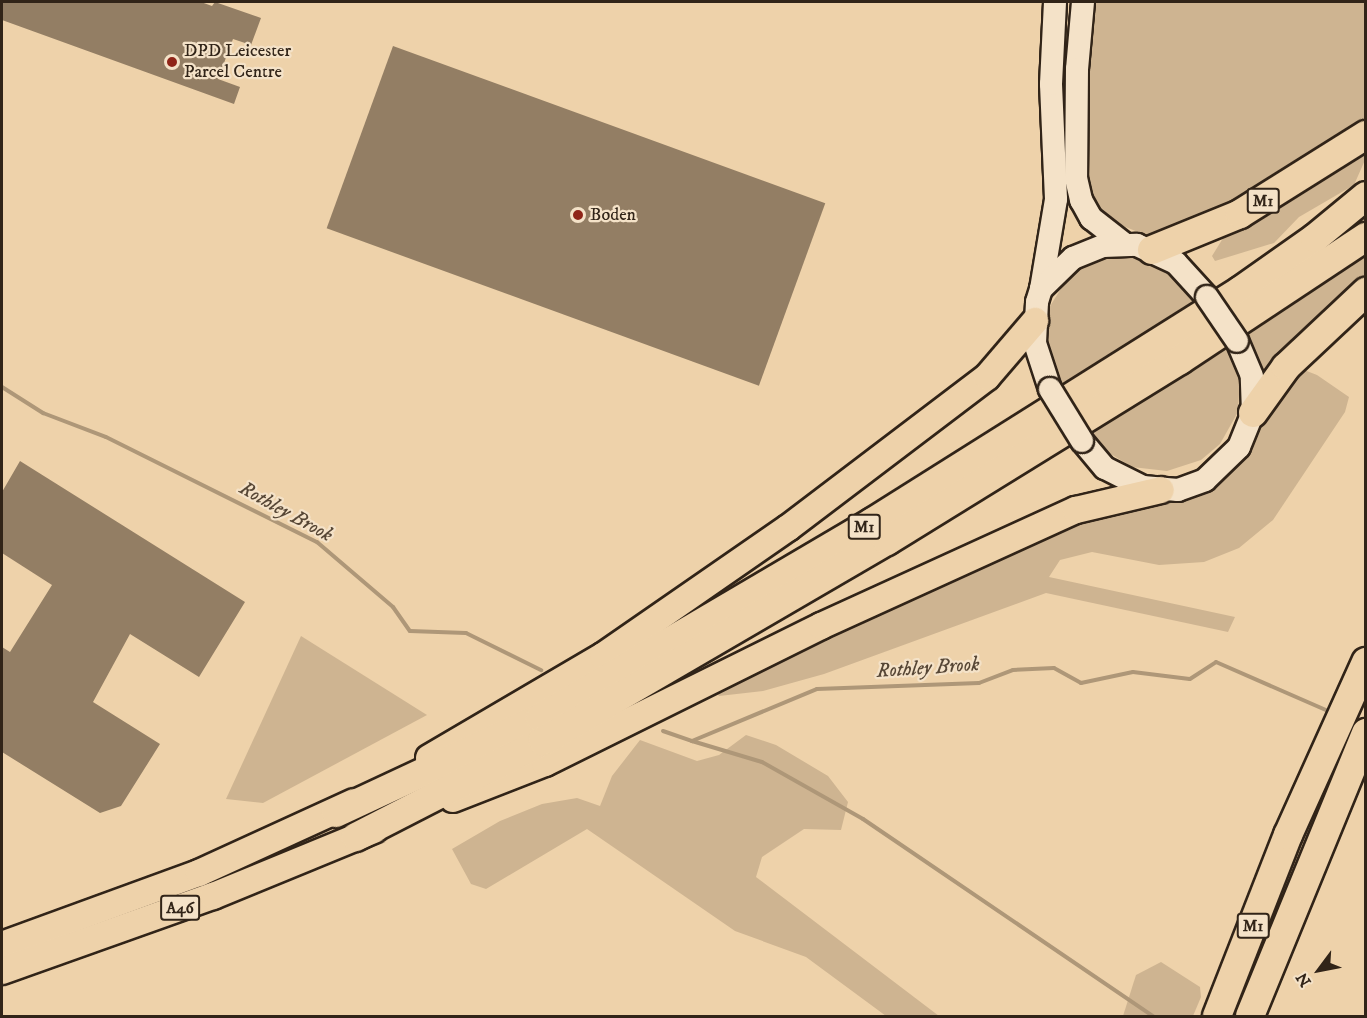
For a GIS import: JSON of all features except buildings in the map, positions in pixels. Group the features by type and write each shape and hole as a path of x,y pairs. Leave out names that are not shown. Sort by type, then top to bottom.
{"highway":[{"name":"M1","path":"1152,250 1240,214 1365,135"},
{"name":"M1","path":"336,813 540,718 873,522 1240,291 1315,238 1365,196"},
{"name":"M1","path":"356,837 543,741 887,542 1180,360 1365,237"},
{"path":"1253,413 1286,367 1365,292"},
{"path":"336,813 603,656 789,528 987,377 1035,321"},
{"path":"356,837 545,763 820,626 1076,510 1104,501 1161,490"},
{"name":"M1","path":"1217,1017 1288,834 1365,662"},
{"name":"M1","path":"1250,1017 1316,847 1365,733"},
{"name":"A46","path":"2,945 200,873 336,813"},
{"name":"A46","path":"2,971 213,896 356,837"}],"main road":[{"path":"1055,2 1051,84 1056,199 1035,321 1038,361 1050,389 1093,458 1113,474 1143,487 1161,490 1190,488 1215,474 1239,447 1253,413 1252,376 1237,340 1191,276 1152,250 1122,242 1091,218 1081,201 1076,178 1077,69 1083,2"},
{"path":"1041,289 1073,258 1094,248 1122,242"}],"shaded area":[{"path":"1086,2 1365,2 1365,125 1252,197 1155,239 1111,221 1090,197 1084,181"},
{"path":"1365,146 1365,160 1354,185 1299,217 1274,243 1215,261 1212,256 1225,235"},
{"path":"1365,248 1365,276 1261,377 1244,329"},
{"path":"1110,256 1135,256 1159,262 1201,303 1128,344 1063,391 1044,349 1047,311 1067,279 1087,264"},
{"path":"1226,341 1240,375 1238,412 1220,444 1201,460 1167,471 1132,467 1101,448 1086,429"},
{"path":"1299,368 1317,375 1349,397 1345,412 1273,520 1239,548 1204,562 1159,565 1092,552 1060,560 1049,577 1235,617 1228,632 1046,593 824,674 763,691 719,696 713,686 1088,519 1175,502 1208,491 1240,461 1259,424"},
{"path":"301,636 427,715 263,803 226,799"},
{"path":"746,735 776,745 828,776 848,802 841,830 804,829 762,857 756,877 939,1016 886,1016 806,957 735,931 587,829 486,889 471,884 452,849 500,821 542,804 577,798 600,806 612,776 640,740 697,761 719,755"},
{"path":"1161,962 1200,987 1201,997 1193,1016 1123,1016 1136,975"}],"waterway":[{"name":"Rothley Brook","path":"2,387 43,413 106,437 317,542 393,607 410,631 466,633 541,670"},
{"name":"Rothley Brook","path":"663,731 692,741 817,689 979,683 1013,670 1054,668 1081,683 1133,672 1190,679 1216,662 1333,713"},
{"name":"Rothley Brook","path":"692,741 762,762 863,819 1153,1016"}],"place":[{"name":"DPD Leicester Parcel Centre","path":"172,62"},
{"name":"Boden","path":"578,215"}]}
